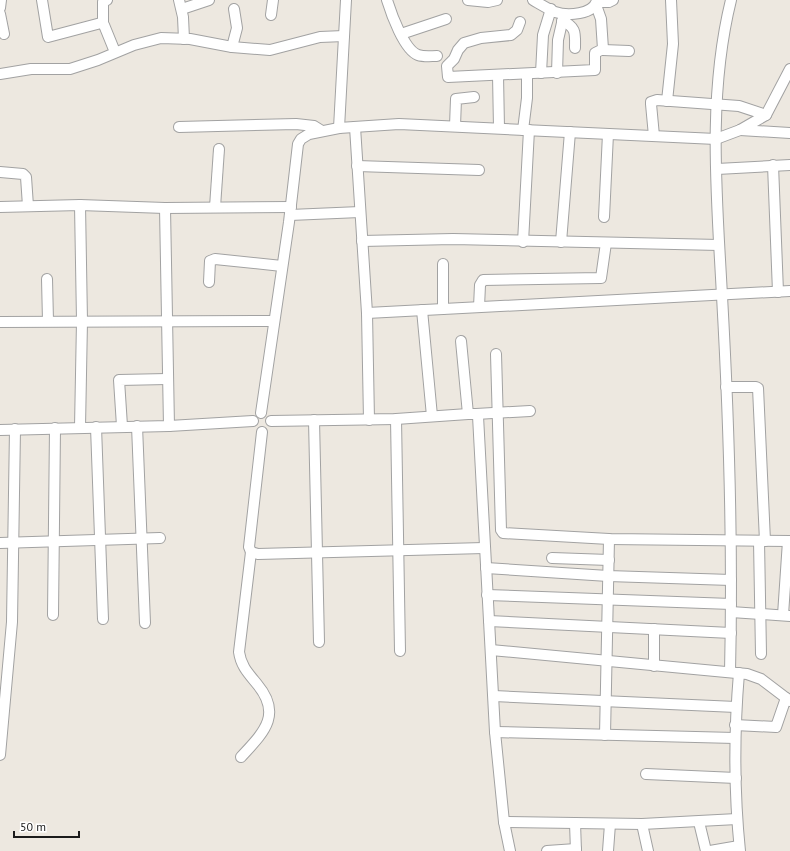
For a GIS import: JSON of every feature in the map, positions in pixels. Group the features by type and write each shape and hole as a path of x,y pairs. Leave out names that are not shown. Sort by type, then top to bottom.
{"street":[{"path":"0,8 1,0"},
{"path":"42,0 48,37 103,23"},
{"path":"108,0 103,2 103,23 115,52"},
{"path":"184,39 180,4 209,0"},
{"path":"271,16 273,0"},
{"path":"339,128 346,0"},
{"path":"387,0 396,25 415,53 424,56 437,56"},
{"path":"468,0 488,2 497,0"},
{"path":"533,0 563,17 571,25 574,31 575,48"},
{"path":"563,17 590,9 596,2 609,2 613,0"},
{"path":"667,101 674,44 671,0"},
{"path":"710,851 740,848 737,819 735,738 736,707 731,633 731,541 716,139 717,105 723,37 731,0"},
{"path":"596,2 601,18 603,50"},
{"path":"232,47 237,28 234,9"},
{"path":"541,73 543,35 550,9"},
{"path":"0,14 4,34"},
{"path":"557,73 558,40 563,17"},
{"path":"401,34 446,19"},
{"path":"520,22 517,30 511,35 481,38 464,43 447,67 449,78 595,70 595,53 603,50 629,50"},
{"path":"0,74 31,69 70,69 134,45 156,39 184,39 232,47 270,50 320,37 344,36"},
{"path":"261,413 290,211 298,144 309,134 339,128 399,124 716,139 740,130 766,115 790,68"},
{"path":"524,242 527,74"},
{"path":"498,75 499,128"},
{"path":"456,126 456,99 474,97"},
{"path":"654,136 651,102 656,100 739,106 766,115"},
{"path":"179,127 296,124 314,126 322,131"},
{"path":"355,127 367,313 369,420"},
{"path":"740,130 790,133"},
{"path":"561,242 570,132"},
{"path":"604,217 608,134"},
{"path":"214,207 219,149"},
{"path":"773,165 778,292"},
{"path":"717,169 790,165"},
{"path":"357,166 479,170"},
{"path":"0,172 23,174 26,177 28,206"},
{"path":"0,207 80,205 164,208 214,207 290,211 360,212"},
{"path":"80,205 82,321 80,427"},
{"path":"164,208 169,426"},
{"path":"362,241 453,239 524,242 719,245"},
{"path":"479,307 480,285 483,280 601,278 606,243"},
{"path":"209,282 210,261 215,259 282,266"},
{"path":"443,264 443,309"},
{"path":"46,279 48,321"},
{"path":"367,313 790,291"},
{"path":"422,310 432,416"},
{"path":"0,322 274,321"},
{"path":"461,341 472,414 479,420 484,548 495,732 504,822 510,851"},
{"path":"488,595 608,600 731,608 762,614 786,615 789,541 609,539 503,533 501,530 496,354"},
{"path":"122,426 119,380 167,379"},
{"path":"726,387 758,388 762,541 761,654"},
{"path":"271,421 396,419 530,411"},
{"path":"253,421 256,416 261,413 266,414 271,421 270,427 262,432"},
{"path":"396,419 400,651"},
{"path":"314,420 319,642"},
{"path":"0,430 169,426 253,421"},
{"path":"253,421 256,430 262,432"},
{"path":"137,426 145,623"},
{"path":"96,427 98,539 103,619"},
{"path":"53,615 55,428"},
{"path":"0,755 12,622 15,430"},
{"path":"241,757 262,734 269,715 269,705 266,696 245,670 239,652 251,552 250,547 262,432"},
{"path":"0,543 53,540 160,538"},
{"path":"605,735 609,539"},
{"path":"251,552 258,554 317,554 484,548"},
{"path":"552,558 609,560"},
{"path":"486,568 608,576 731,580"},
{"path":"489,621 731,633"},
{"path":"654,629 654,666"},
{"path":"491,650 607,662 734,672 761,679 788,700 776,727 735,725"},
{"path":"494,696 736,707"},
{"path":"495,732 735,738"},
{"path":"646,774 736,778"},
{"path":"504,822 642,824 737,819"},
{"path":"699,822 706,851"},
{"path":"547,851 576,850 575,823"},
{"path":"608,851 610,824"},
{"path":"642,824 648,851"}]}
